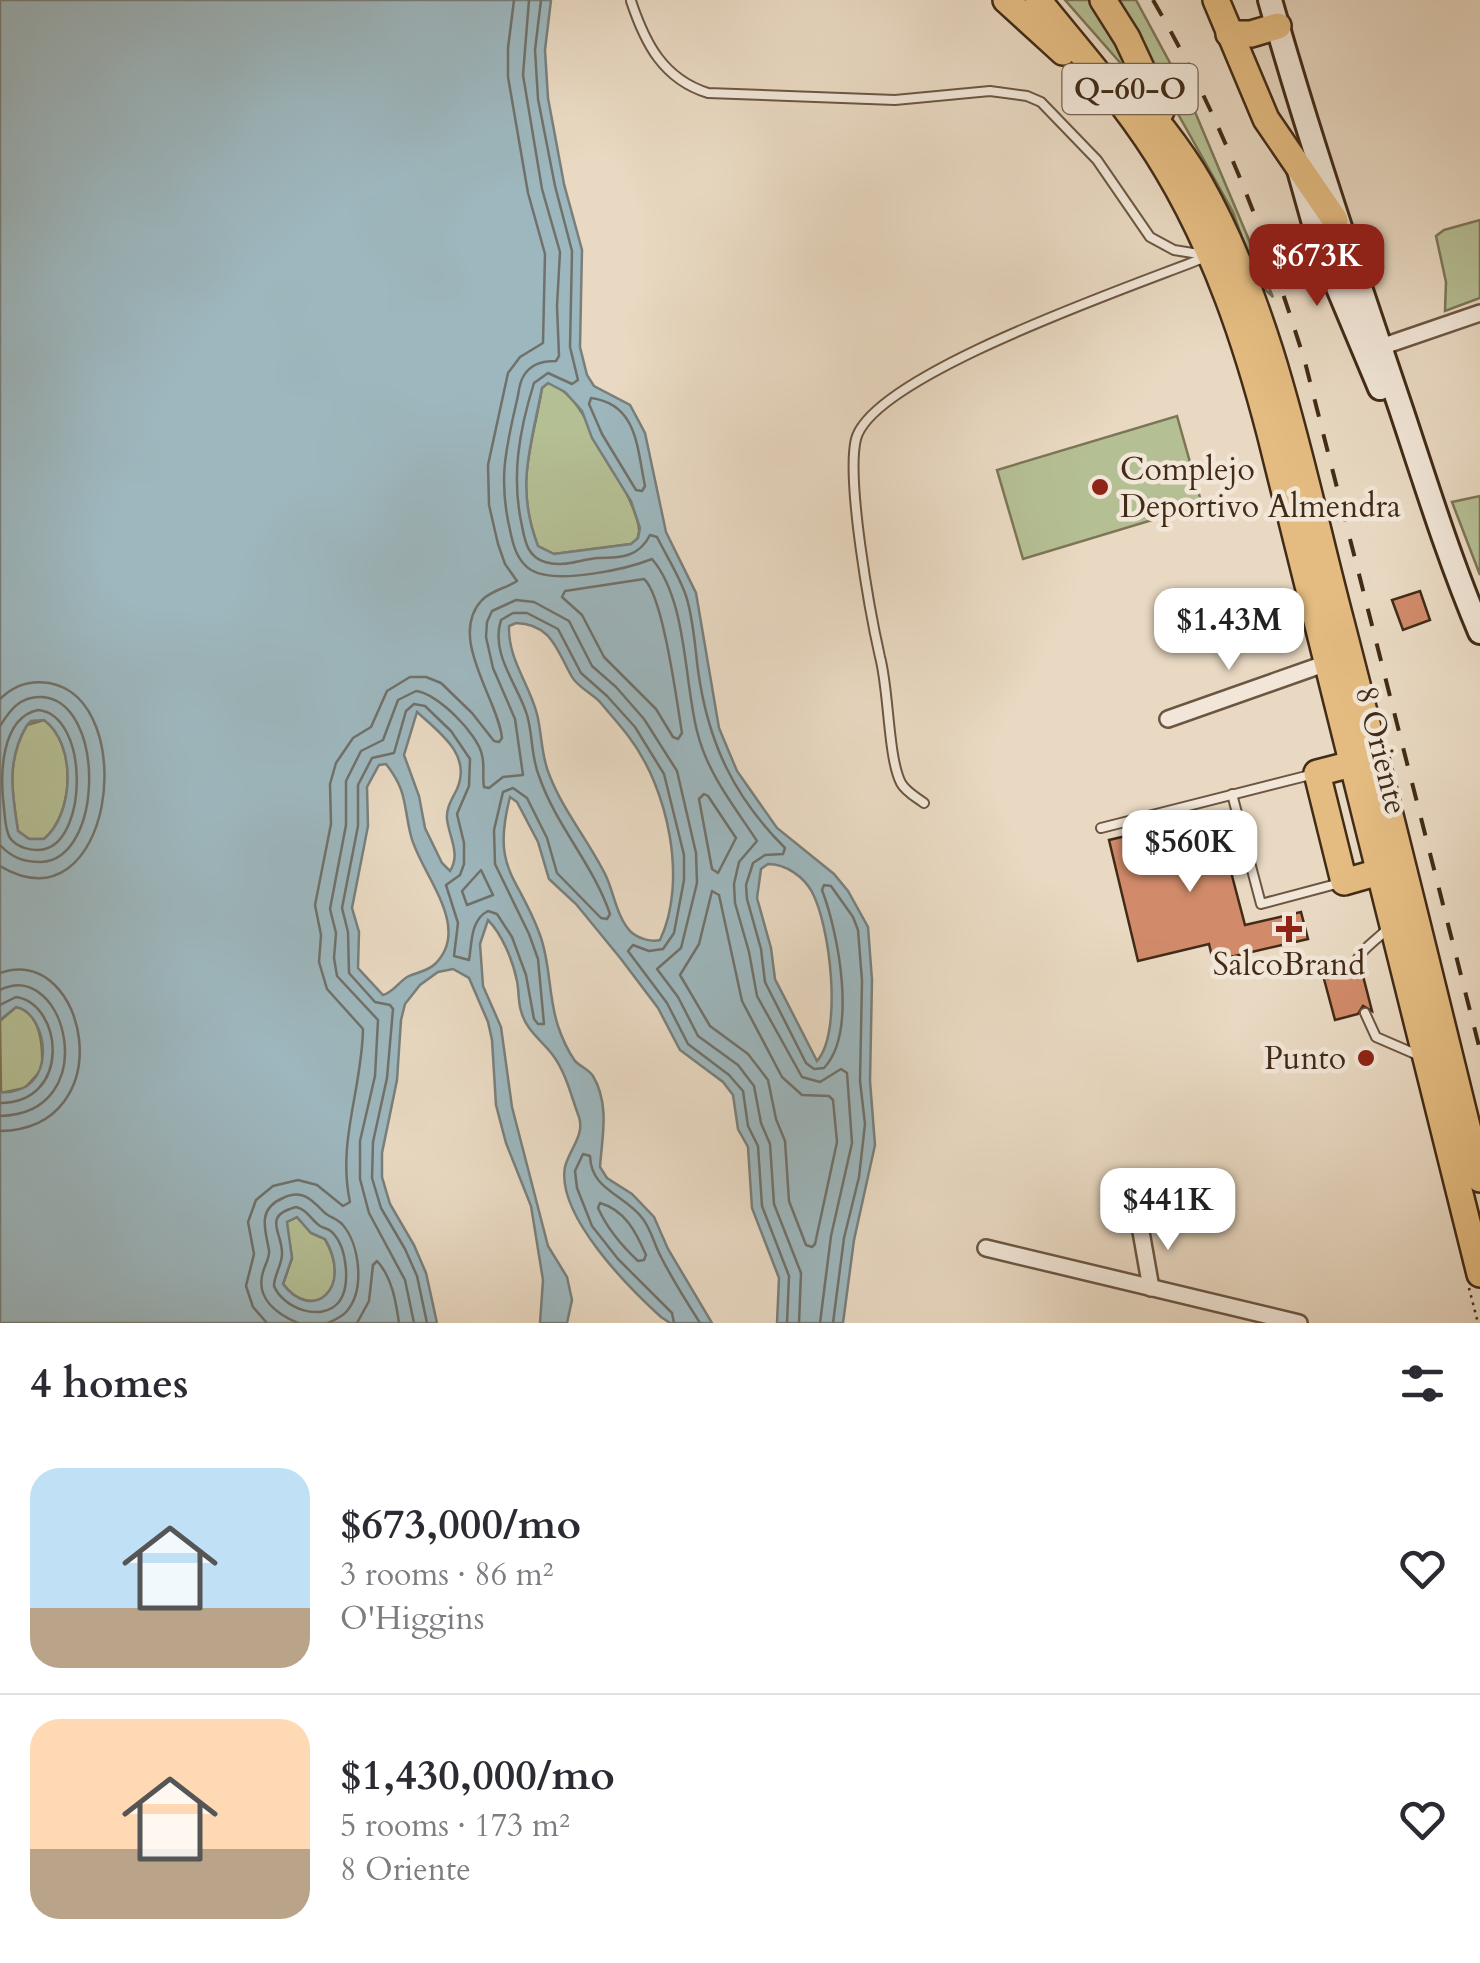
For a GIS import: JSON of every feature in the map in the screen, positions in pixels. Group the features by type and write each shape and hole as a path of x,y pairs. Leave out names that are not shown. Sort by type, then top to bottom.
{"main road":[{"path":"1006,0 1131,118"},
{"name":"8 Oriente","path":"1038,0 1166,169 1196,226 1198,254 1231,303 1261,400 1392,923 1474,1280"},
{"name":"8 Oriente","path":"1057,0 1164,131 1198,182 1238,262 1277,377 1480,1179"},
{"path":"1103,0 1127,38 1198,182"},
{"path":"1216,0 1266,119 1336,220"},
{"path":"1270,0 1371,350"},
{"path":"1230,34 1250,34 1278,26"},
{"path":"1278,26 1298,168 1314,227 1412,449 1480,632"},
{"path":"1379,872 1344,882 1317,773 1352,764 1362,765 1380,776"}],"street":[{"path":"1371,350 1480,312"},
{"path":"1168,720 1326,663"},
{"path":"1140,1226 1151,1288"},
{"path":"986,1248 1299,1323"}],"lane":[{"path":"631,1 643,35 659,62 688,87 708,93 895,100 990,91 1041,102 1097,160 1150,237 1174,250 1224,256 1238,262"},
{"path":"924,803 902,784 896,765 888,686 874,630 857,505 854,454 862,426 885,402 948,362 1198,254"},
{"path":"1101,828 1317,773"},
{"path":"1232,794 1260,904 1344,882"},
{"path":"1355,972 1355,960 1392,923"},
{"path":"1366,1012 1376,1037 1425,1059"}],"path":[{"path":"1064,66 1085,89"},
{"path":"1474,1280 1478,1323"}],"green space":[{"path":"1065,0 1092,0 1138,83"},
{"path":"1114,0 1136,0 1190,100 1273,297 1258,283 1233,212"},
{"path":"1480,220 1480,298 1445,311 1446,282 1436,236"},
{"path":"548,383 575,403 616,472 638,522 638,537 631,544 554,554 538,546 527,503 527,466 542,388"},
{"name":"Complejo Deportivo Almendra","path":"1177,416 1202,505 1023,559 997,470"},
{"path":"1480,496 1480,575 1452,502"},
{"path":"44,720 62,745 68,779 66,797 54,828 44,839 29,839 18,831 13,764 27,725"},
{"path":"16,1007 35,1023 41,1041 42,1069 25,1088 1,1093 0,1021"},
{"path":"297,1217 311,1233 325,1239 333,1257 332,1285 317,1300 295,1295 283,1284 292,1258 286,1222"}],"water":[{"path":"0,0 551,0 545,50 548,98 564,184 582,250 580,347 587,375 594,386 630,405 645,433 666,532 696,593 719,728 737,771 777,828 834,874 868,927 875,1145 854,1240 843,1323 777,1323 779,1278 752,1208 748,1147 738,1129 733,1095 723,1082 680,1050 658,1008 621,959 576,904 549,879 538,842 517,802 510,797 505,857 540,935 561,1035 575,1061 591,1074 602,1098 600,1167 607,1178 632,1194 654,1217 668,1249 712,1323 670,1323 661,1317 614,1269 583,1228 565,1186 565,1167 578,1136 579,1117 557,1061 523,1018 510,957 488,920 480,944 483,986 501,1027 512,1107 548,1246 567,1277 572,1300 567,1323 540,1323 543,1280 531,1206 496,1105 488,1022 469,978 453,969 438,972 420,985 405,1004 397,1080 382,1153 382,1177 390,1204 426,1273 437,1323 0,1323 0,1092 19,1090 32,1081 43,1053 36,1023 27,1013 16,1007 0,1020","holes":["548,383 565,392 582,411 592,438 631,501 640,528 638,538 631,544 554,554 538,546 526,485 542,388","516,623 546,634 575,681 600,702 643,758 663,808 673,863 668,916 660,940 641,938 626,926 606,876 555,788 544,759 537,714 509,626","417,712 451,746 460,766 461,777 447,815 454,852 450,871 425,828 419,796 404,755","44,720 55,731 66,762 66,797 54,828 44,839 29,839 18,831 13,764 27,725","386,764 401,791 416,851 441,900 449,934 435,964 407,977 383,995 358,968 359,932 352,908 368,826 367,787 379,765","775,865 794,872 804,881 818,908 828,952 832,1003 825,1047 817,1061 775,979 757,898 761,869","297,1217 311,1233 325,1239 333,1257 335,1273 326,1295 306,1300 283,1284 292,1258 287,1222"]}],"building":[{"path":"1420,591 1430,620 1403,630 1392,600"},
{"path":"1216,815 1245,925 1301,912 1308,939 1213,961 1209,944 1138,961 1109,840"},
{"path":"1362,972 1372,1011 1363,1006 1358,1014 1335,1020 1324,979 1348,973 1356,978"}],"railway":[{"path":"1153,0 1200,87 1240,177 1305,362 1480,1050"}],"place":[{"name":"Complejo Deportivo Almendra","path":"1100,487"},
{"name":"SalcoBrand","path":"1289,929"},
{"name":"Punto","path":"1366,1058"}]}
